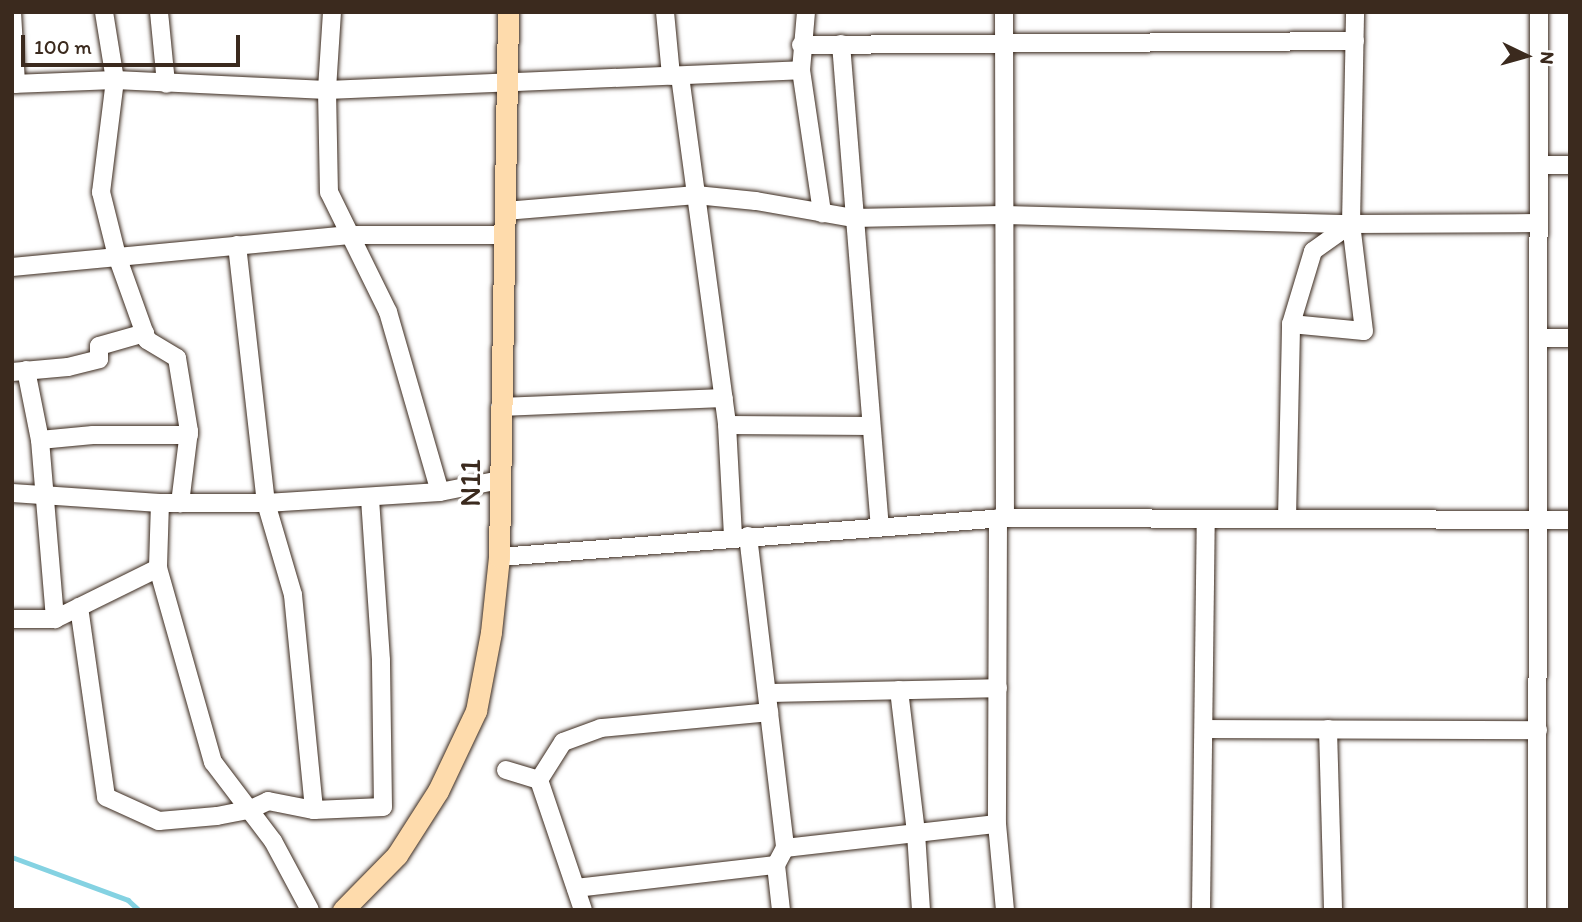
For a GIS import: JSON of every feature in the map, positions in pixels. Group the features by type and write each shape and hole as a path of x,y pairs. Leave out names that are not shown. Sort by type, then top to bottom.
{"main road":[{"name":"N11","path":"343,910 397,855 438,791 476,711 491,632 499,557 508,12"}],"street":[{"path":"12,12 14,84 115,80 327,90 801,71"},
{"path":"104,12 115,80 101,192 117,256 147,340 177,358 189,435 180,503"},
{"path":"159,12 166,84"},
{"path":"332,12 327,90 329,192 388,312 440,492"},
{"path":"665,12 696,195 740,536 767,693 785,848 776,865 781,910"},
{"path":"806,12 801,71 822,212"},
{"path":"1004,12 1002,518 997,824 1005,910"},
{"path":"1291,324 1364,331 1351,224 1355,12"},
{"path":"1537,910 1539,12"},
{"path":"802,45 1355,41"},
{"path":"841,44 880,526"},
{"path":"1539,165 1570,166"},
{"path":"505,211 696,195 853,218 1002,215 1351,224 1537,223"},
{"path":"1287,519 1291,324 1313,251 1351,224"},
{"path":"12,267 352,235 505,235"},
{"path":"237,245 266,503 293,595 314,810"},
{"path":"55,619 40,440 19,371 68,366 99,359 99,346 145,333"},
{"path":"1539,338 1570,338"},
{"path":"500,407 724,398"},
{"path":"727,425 871,426"},
{"path":"40,440 93,435 189,435"},
{"path":"12,493 160,503 266,503 440,492 500,480"},
{"path":"79,607 106,797 159,821 249,810 268,802 314,810 383,807 381,660 370,498"},
{"path":"160,503 158,568 213,762 273,841 310,910"},
{"path":"499,557 740,536 1002,518 1570,520"},
{"path":"1201,910 1206,519"},
{"path":"12,619 55,619 158,568"},
{"path":"767,693 998,688"},
{"path":"899,690 916,833 921,910"},
{"path":"539,780 564,742 601,728 769,712"},
{"path":"1204,729 1538,730"},
{"path":"1328,729 1333,910"},
{"path":"506,770 539,780"},
{"path":"539,780 583,910"},
{"path":"785,848 997,824"},
{"path":"576,888 776,865"}],"waterway":[{"path":"12,857 128,900 139,910"}]}
